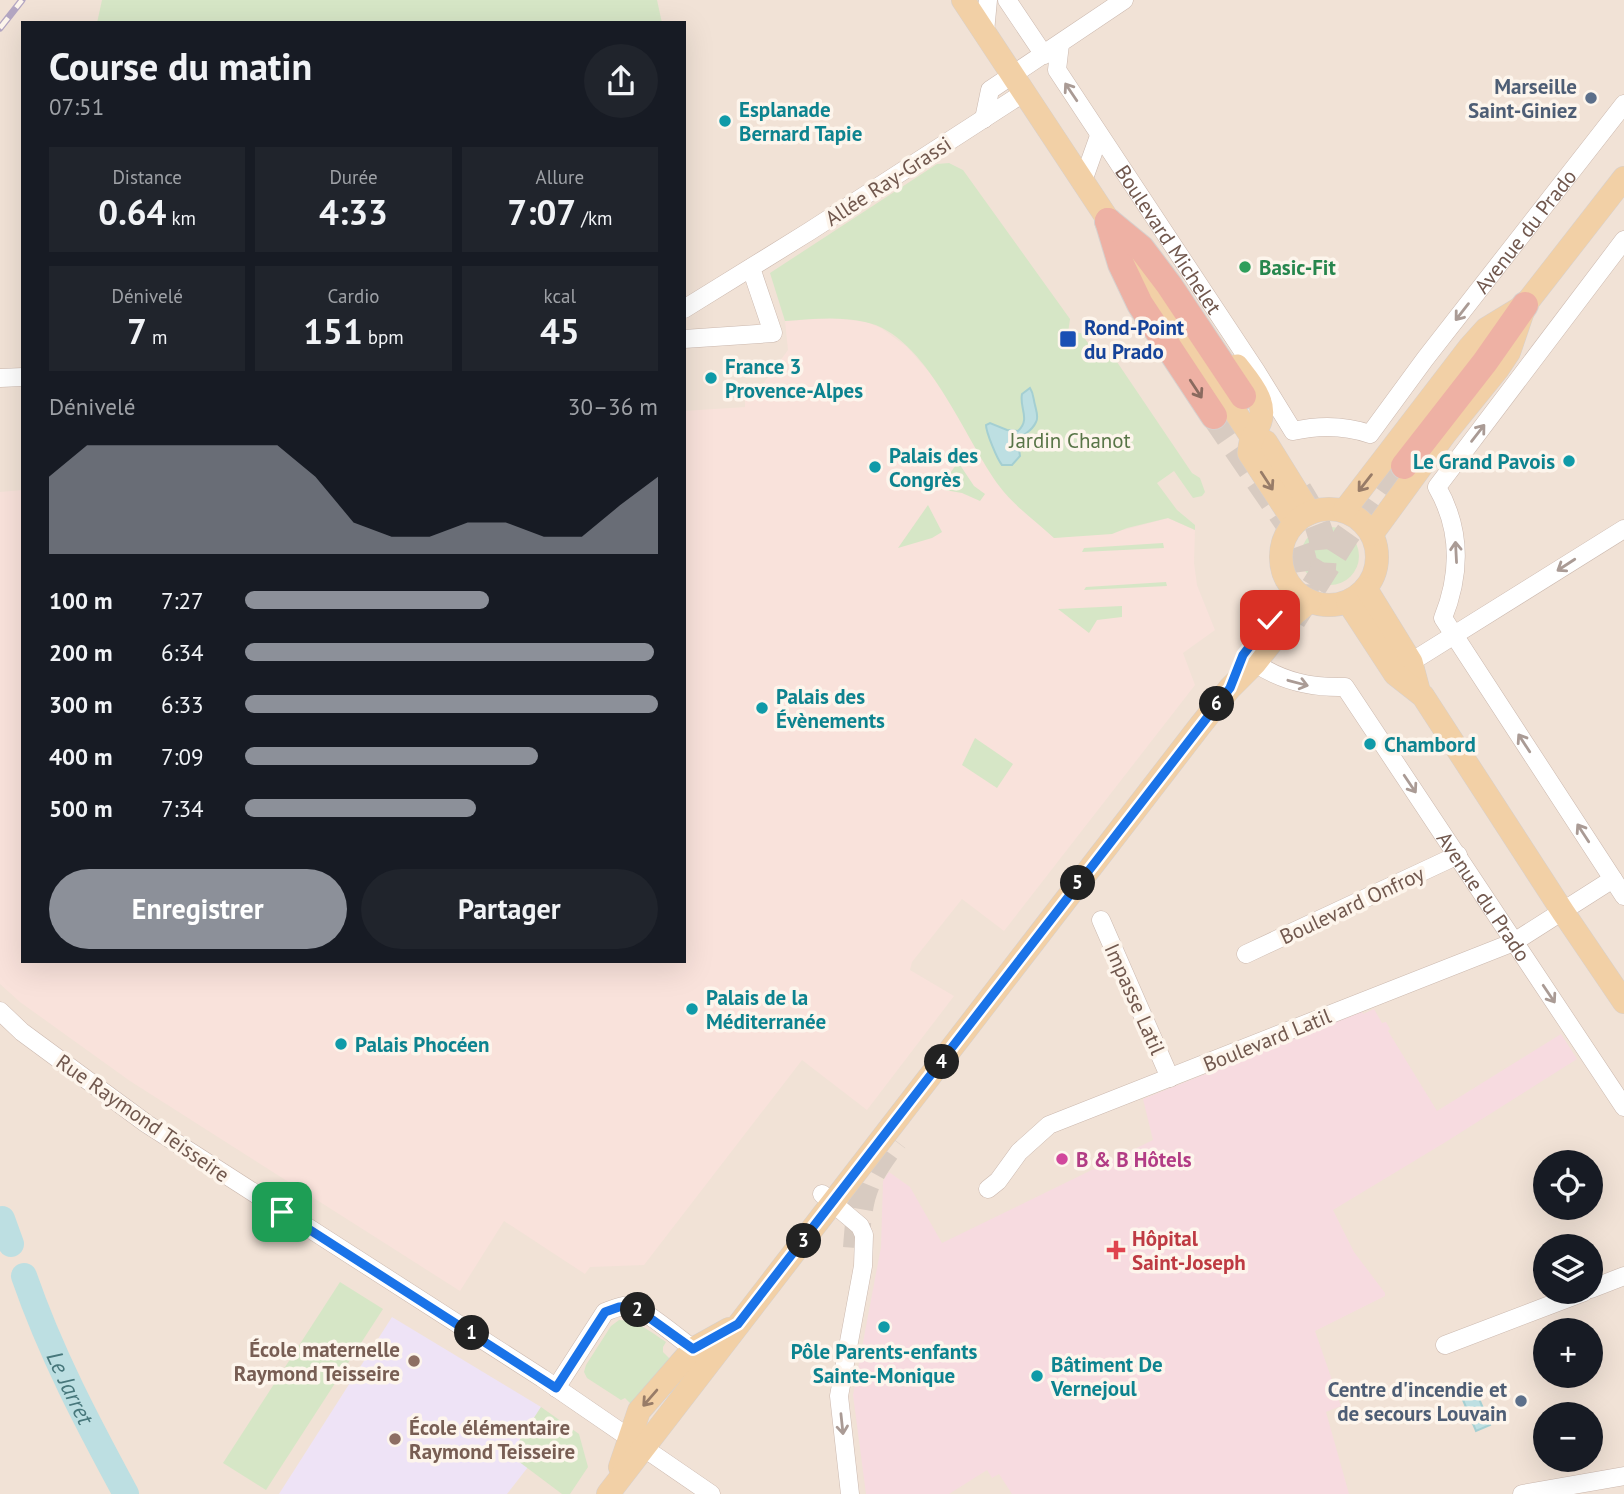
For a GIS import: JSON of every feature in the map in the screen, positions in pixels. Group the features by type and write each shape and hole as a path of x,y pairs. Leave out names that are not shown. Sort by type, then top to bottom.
{"highway":[{"path":"1108,221 1141,248 1243,396"},
{"path":"1108,221 1121,264 1140,304 1214,416"},
{"path":"1401,464 1479,358 1525,305"}],"main road":[{"name":"Boulevard Michelet","path":"963,0 1108,221 1133,228 1149,242 1259,396 1262,411 1259,426 1251,436 1266,442 1302,518"},
{"name":"Avenue du Prado","path":"1372,534 1503,361 1509,352 1525,305 1624,178"},
{"name":"Avenue du Prado","path":"1344,510 1486,329 1525,305"},
{"path":"1326,509 1344,510 1355,516 1372,534 1376,545 1377,568 1357,596 1327,606 1310,601 1290,585 1282,567 1281,551 1285,538 1302,518 1326,509"},
{"path":"1230,688 1243,655 1282,604 1290,585"},
{"path":"1357,596 1411,662 1419,692 1624,1002"},
{"path":"1357,596 1395,674 1419,692"},
{"path":"610,1491 636,1444 664,1422 827,1199 1230,688 1255,663 1294,614 1310,601"},
{"path":"636,1444 639,1412 693,1349 738,1324"}],"street":[{"path":"985,32 988,0"},
{"path":"1007,0 1044,55"},
{"path":"1019,83 1044,55 1124,0"},
{"name":"Boulevard Michelet","path":"1060,44 1057,70 1293,431 1311,427 1340,427 1370,434"},
{"name":"Allée Ray-Grassi","path":"686,308 984,119 990,90 1019,83"},
{"name":"Avenue du Prado","path":"1370,434 1425,359 1624,104"},
{"path":"1083,180 1099,136"},
{"path":"1624,240 1437,487 1451,518 1457,545 1454,586 1443,618 1624,896"},
{"path":"686,339 773,333 751,268"},
{"path":"1425,359 1448,377"},
{"path":"0,378 21,377"},
{"path":"1411,662 1624,529"},
{"name":"Avenue du Prado","path":"1255,663 1278,677 1300,685 1345,687 1624,1107"},
{"name":"Boulevard Onfroy","path":"1247,954 1458,855"},
{"path":"1563,912 1613,879"},
{"name":"Boulevard Latil","path":"988,1189 998,1181 1019,1152 1049,1125 1514,942 1563,912"},
{"name":"Impasse Latil","path":"1101,920 1170,1078"},
{"name":"Rue Raymond Teisseire","path":"0,1011 22,1032 146,1124 556,1388 711,1494"},
{"path":"827,1199 860,1226 864,1236 863,1266 839,1396 850,1494"},
{"path":"1603,1284 1624,1276"},
{"path":"1445,1345 1553,1304"},
{"path":"556,1388 605,1312 633,1306 693,1349 690,1371 664,1422"},
{"path":"1522,1494 1624,1476"}],"shaded area":[{"path":"0,0 1624,0 1624,1494 0,1494"},
{"path":"832,318 867,322 881,328 907,347 946,395 1002,490 1054,538 1123,530 1168,518 1195,530 1194,563 1197,585 1215,630 1183,653 1195,685 1004,931 962,899 912,962 910,970 954,996 867,1110 802,1060 644,1265 590,1267 585,1274 504,1221 460,1291 130,1081 20,1002 0,984 0,492 21,490 21,963 686,963 686,411 745,407 745,390 759,389 788,350 785,321"},
{"name":"Hôpital Saint-Joseph","path":"1374,1009 1382,1023 1386,1022 1390,1029 1388,1031 1437,1111 1561,1034 1577,1059 1333,1210 1354,1252 1385,1293 1385,1296 1315,1331 1341,1406 1326,1412 1349,1494 1012,1494 999,1474 992,1478 987,1470 949,1494 866,1494 853,1395 881,1247 883,1181 889,1172 910,1187 942,1243 1153,1140 1143,1099 1362,1011 1363,1014"},
{"path":"392,1317 541,1407 510,1455 528,1467 507,1494 279,1494"}],"green space":[{"path":"102,0 657,0 662,21 97,21"},
{"name":"Jardin Chanot","path":"949,163 963,170 1070,319 1068,333 1081,333 1102,363 1113,356 1192,473 1200,478 1205,492 1202,496 1193,498 1174,471 1157,483 1177,510 1195,525 1195,530 1168,518 1112,534 1054,538 1000,487 943,392 907,346 887,331 865,322 835,319 785,321 770,273 937,164"},
{"path":"958,462 974,486 985,494 980,501 962,493 939,489"},
{"path":"928,505 942,532 932,538 898,548"},
{"path":"1324,527 1336,527 1346,531 1355,540 1359,562 1351,577 1336,585 1324,585 1314,581 1305,572 1301,562 1301,550 1305,540 1314,531"},
{"path":"1163,543 1164,548 1082,552 1084,548"},
{"path":"1166,582 1167,586 1084,590 1086,587"},
{"path":"1122,606 1122,617 1097,620 1089,633 1058,609"},
{"path":"975,738 1013,764 997,788 962,765"},
{"path":"340,1282 383,1309 266,1490 223,1463"},
{"path":"619,1320 638,1324 666,1342 663,1352 670,1359 632,1405 625,1398 621,1400 587,1378 584,1372 611,1326"},
{"path":"541,1407 579,1434 588,1467 570,1494 562,1494 510,1455"}],"water":[{"path":"1030,388 1037,420 1019,442 1020,456 1012,465 1002,465 986,425 990,423 1018,431 1024,422 1022,394"},
{"path":"1477,1394 1490,1425 1476,1431 1463,1400"}],"waterway":[{"name":"Le Jarret","path":"2,1219 11,1244"},
{"name":"Le Jarret","path":"24,1276 58,1360 126,1494"}],"tunnel":[{"path":"1214,416 1295,534 1305,568 1303,604"},
{"path":"1293,620 1346,536 1399,461"},
{"path":"1299,490 1320,531 1322,575"},
{"path":"856,1248 861,1202 865,1190 869,1179 895,1140"}],"railway":[{"path":"0,28 22,0"}],"place":[{"name":"Marseille Saint-Giniez","path":"1591,98"},
{"name":"Esplanade Bernard Tapie","path":"725,121"},
{"name":"Basic-Fit","path":"1245,267"},
{"name":"Rond-Point du Prado","path":"1068,339"},
{"name":"France 3 Provence-Alpes","path":"711,378"},
{"name":"Le Grand Pavois","path":"1569,461"},
{"name":"Palais des Congrès","path":"875,467"},
{"name":"Palais des Évènements","path":"762,708"},
{"name":"Chambord","path":"1370,744"},
{"name":"Palais de la Méditerranée","path":"692,1009"},
{"name":"Palais Phocéen","path":"341,1044"},
{"name":"B & B Hôtels","path":"1062,1159"},
{"name":"Hôpital Saint-Joseph","path":"1116,1250"},
{"name":"Pôle Parents-enfants Sainte-Monique","path":"884,1327"},
{"name":"École maternelle Raymond Teisseire","path":"414,1361"},
{"name":"Bâtiment De Vernejoul","path":"1037,1376"},
{"name":"Centre d'incendie et de secours Louvain","path":"1521,1401"},
{"name":"École élémentaire Raymond Teisseire","path":"395,1439"}],"route":[{"path":"282,1212 556,1388 605,1312 619,1307 633,1306 693,1349 738,1324 1230,688 1243,655 1270,620"}]}
